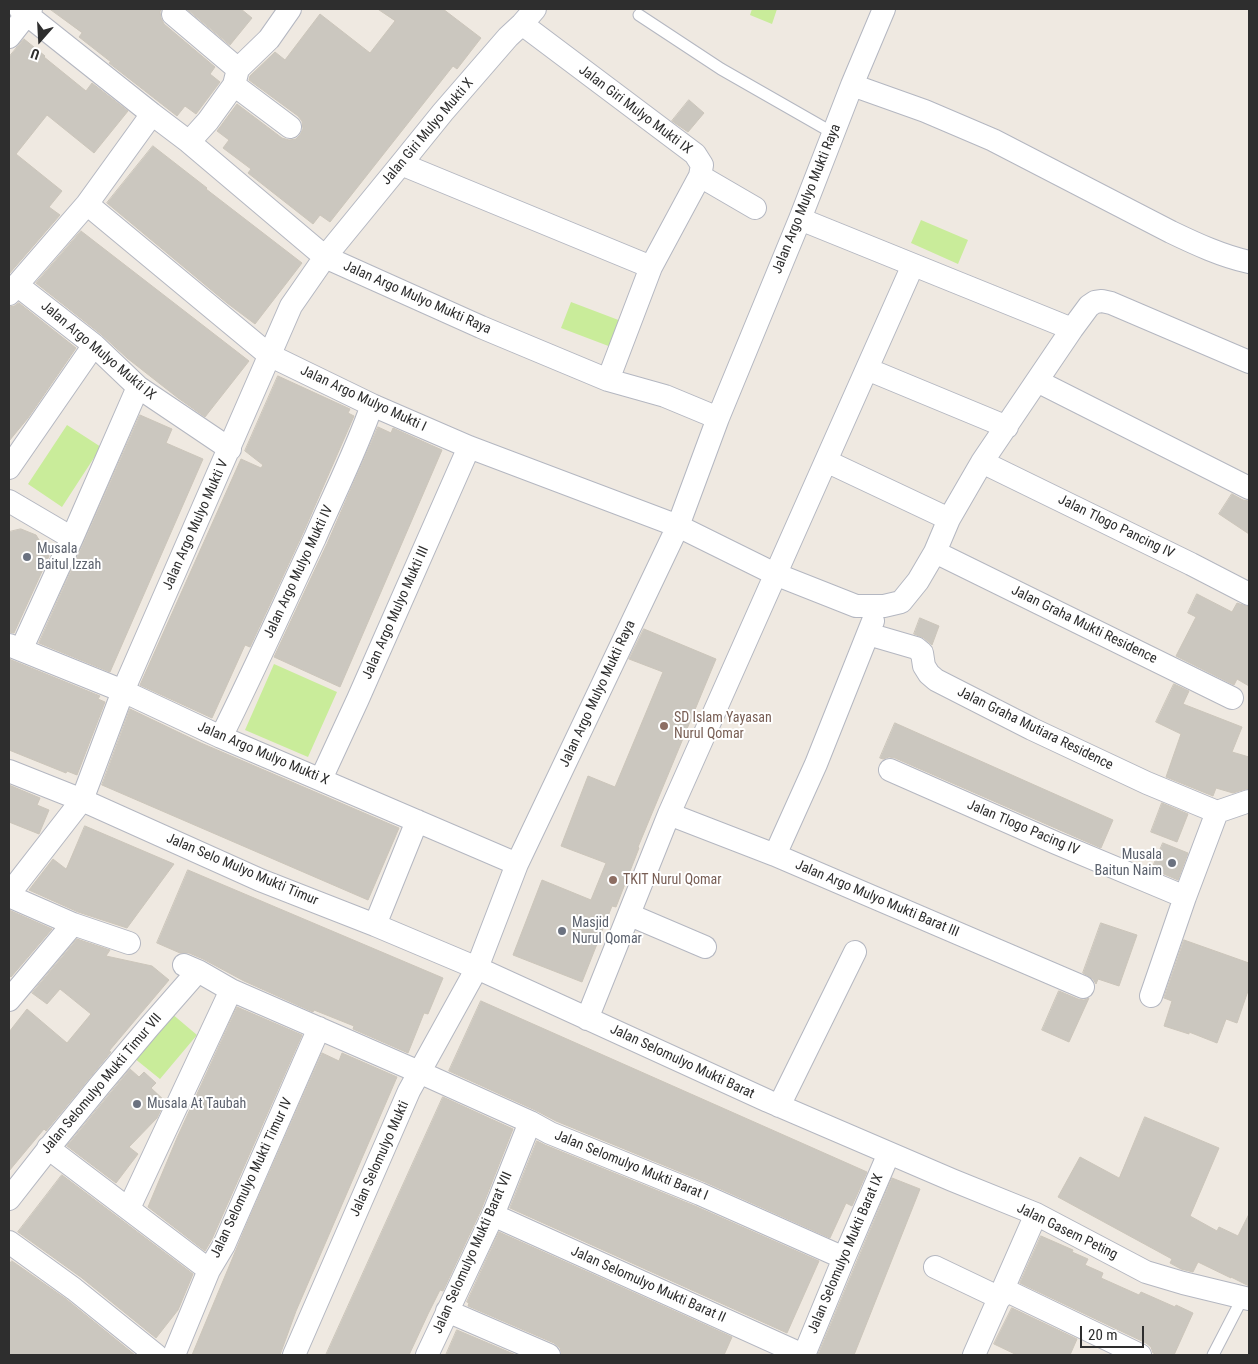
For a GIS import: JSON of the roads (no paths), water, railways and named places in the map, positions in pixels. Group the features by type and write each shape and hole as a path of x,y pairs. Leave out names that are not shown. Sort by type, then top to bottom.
{"street":[{"path":"189,142 208,121 236,77 269,39 290,9"},
{"name":"Jalan Argo Mulyo Mukti Raya","path":"477,968 517,864 678,526 718,418 884,9"},
{"path":"9,37 26,10"},
{"name":"Jalan Argo Mulyo Mukti Raya","path":"26,10 152,114 189,142 325,257 481,327 608,380 665,396 718,418"},
{"name":"Jalan Giri Mulyo Mukti X","path":"325,257 463,90 530,13"},
{"name":"Jalan Giri Mulyo Mukti IX","path":"530,13 695,154 702,165 700,176"},
{"path":"173,14 236,77 290,127"},
{"path":"852,85 925,111 993,140 1196,244 1249,262"},
{"path":"13,290 87,204 152,114"},
{"path":"401,164 651,267"},
{"path":"608,380 651,267 700,176 755,208"},
{"name":"Jalan Argo Mulyo Mukti I","path":"87,204 269,355 372,405 468,447 678,526"},
{"path":"800,218 1072,329"},
{"name":"Jalan Argo Mulyo Mukti V","path":"9,895 82,800 123,691 230,449 269,355 291,306 325,257"},
{"path":"587,1018 669,814 913,265"},
{"name":"Jalan Argo Mulyo Mukti IX","path":"13,290 94,345 138,387 230,449"},
{"path":"678,526 775,574 856,606 884,606 900,602 918,581 935,552 949,519 982,462 1089,306 1095,302 1102,301 1111,303 1249,362"},
{"path":"9,468 94,345"},
{"path":"866,369 1007,427"},
{"path":"1037,381 1249,488"},
{"path":"15,648 72,538 138,387"},
{"name":"Jalan Argo Mulyo Mukti IV","path":"221,737 284,606 366,423 372,405"},
{"name":"Jalan Argo Mulyo Mukti III","path":"321,779 468,447"},
{"path":"826,461 949,519"},
{"name":"Jalan Tlogo Pancing IV","path":"982,462 1249,594"},
{"path":"9,501 72,538"},
{"name":"Jalan Graha Mukti Residence","path":"935,552 1232,698"},
{"name":"Jalan Graha Mutiara Residence","path":"775,855 816,764 870,627 916,648 922,653 924,666 929,674 949,687 1032,729 1147,783 1217,812"},
{"name":"Jalan Argo Mulyo Mukti X","path":"15,648 123,691 221,737 517,864"},
{"name":"Jalan Tlogo Pacing IV","path":"890,770 1185,897"},
{"name":"Jalan Selo Mulyo Mukti Timur","path":"9,771 82,800 260,880 375,925 477,968"},
{"path":"1151,996 1217,812 1249,801"},
{"name":"Jalan Argo Mulyo Mukti Barat III","path":"669,814 775,855 1083,987"},
{"path":"375,925 418,821"},
{"path":"9,895 73,924 129,943"},
{"path":"630,914 705,947"},
{"path":"9,1000 73,924"},
{"path":"779,1106 855,952"},
{"name":"Jalan Selomulyo Mukti Barat I","path":"191,968 231,990 419,1072 530,1122 550,1133 700,1194 844,1258"},
{"name":"Jalan Selomulyo Mukti Timur VII","path":"9,1199 48,1148 148,1027 191,968"},
{"name":"Jalan Selomulyo Mukti Barat","path":"477,968 779,1106 889,1153"},
{"name":"Jalan Selomulyo Mukti","path":"294,1355 409,1091 477,968"},
{"path":"129,1208 231,990"},
{"name":"Jalan Selomulyo Mukti Timur IV","path":"174,1355 209,1270 228,1236 319,1028"},
{"name":"Jalan Selomulyo Mukti Barat VII","path":"427,1355 493,1214 530,1122"},
{"path":"48,1148 209,1270"},
{"name":"Jalan Gasem Peting","path":"889,1153 1036,1214 1146,1272 1183,1284 1246,1298"},
{"name":"Jalan Selomulyo Mukti Barat IX","path":"804,1355 889,1153"},
{"name":"Jalan Selomulyo Mukti Barat II","path":"493,1214 804,1355"},
{"path":"974,1355 1036,1214"},
{"path":"9,1242 74,1289 156,1355"},
{"path":"935,1267 1001,1293 1140,1355"},
{"path":"447,1311 549,1355"}],"lane":[{"path":"639,15 721,69 833,133"},
{"path":"1213,1355 1246,1298"}],"place":[{"name":"Musala Baitul Izzah","path":"27,557"},
{"name":"SD Islam Yayasan Nurul Qomar","path":"664,726"},
{"name":"Musala Baitun Naim","path":"1172,863"},
{"name":"TKIT Nurul Qomar","path":"613,880"},
{"name":"Masjid Nurul Qomar","path":"562,931"},
{"name":"Musala At Taubah","path":"137,1104"}]}
